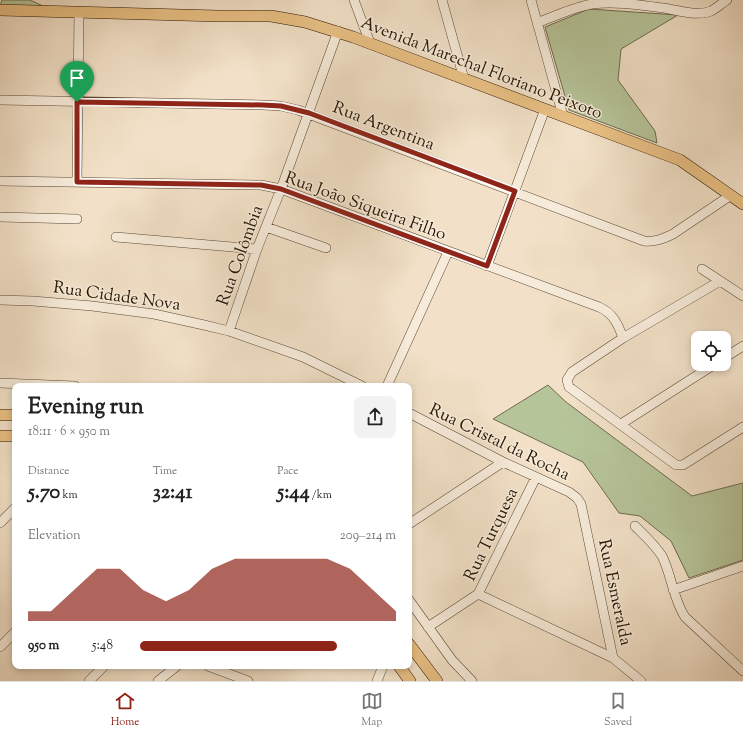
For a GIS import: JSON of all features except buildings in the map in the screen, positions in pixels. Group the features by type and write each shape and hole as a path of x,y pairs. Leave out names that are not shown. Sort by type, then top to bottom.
{"main road":[{"name":"Avenida Marechal Floriano Peixoto","path":"0,10 271,16 305,22 370,43 680,160 743,204"},
{"path":"0,415 12,415"},
{"path":"0,436 12,436"},
{"path":"412,648 437,681"},
{"path":"401,669 410,681"}],"street":[{"path":"354,0 370,43"},
{"path":"442,0 464,79"},
{"path":"531,0 563,116"},
{"path":"537,23 592,4 610,2 703,13 711,11 727,0"},
{"path":"77,182 78,12"},
{"name":"Rua Colômbia","path":"228,331 338,32"},
{"name":"Rua Argentina","path":"0,100 281,106 309,113 644,241 653,242 673,234 731,195"},
{"path":"487,266 545,109"},
{"name":"Rua João Siqueira Filho","path":"0,181 261,185 281,189 606,311 614,319 624,338"},
{"path":"0,217 77,219"},
{"path":"266,228 326,248"},
{"path":"116,237 257,249"},
{"path":"388,383 448,252"},
{"path":"702,269 743,296"},
{"path":"720,281 624,338 572,372 567,380 569,387 676,465 683,465 743,427"},
{"name":"Rua Cidade Nova","path":"0,300 92,306 154,314 228,331"},
{"path":"228,331 303,357 356,383"},
{"path":"731,354 743,346"},
{"path":"621,424 704,371"},
{"path":"0,383 12,383"},
{"name":"Rua Cristal da Rocha","path":"412,416 503,462 569,492 577,498"},
{"path":"412,522 503,462"},
{"name":"Rua Turquesa","path":"428,628 478,594 536,477"},
{"name":"Rua Esmeralda","path":"577,498 581,504 613,658 641,681"},
{"path":"0,524 12,511"},
{"path":"635,526 661,555 679,608 685,617 743,671"},
{"path":"673,590 743,566"},
{"path":"478,594 613,658"},
{"path":"412,604 452,660 472,681"},
{"path":"0,647 12,635"},
{"path":"89,681 101,669"},
{"path":"158,681 173,669"},
{"path":"216,669 248,681"},
{"path":"377,681 382,669"}],"green space":[{"path":"2,0 30,0 43,6 0,6"},
{"path":"589,9 678,15 621,49 618,80 655,131 657,143 569,110 545,27"},
{"path":"548,385 566,402 692,496 743,483 743,560 689,578 671,541 640,516 619,513 583,462 493,419"}],"route":[{"path":"77,102 281,106 309,113 515,191 487,266 281,189 261,185 77,182 77,102"}]}
